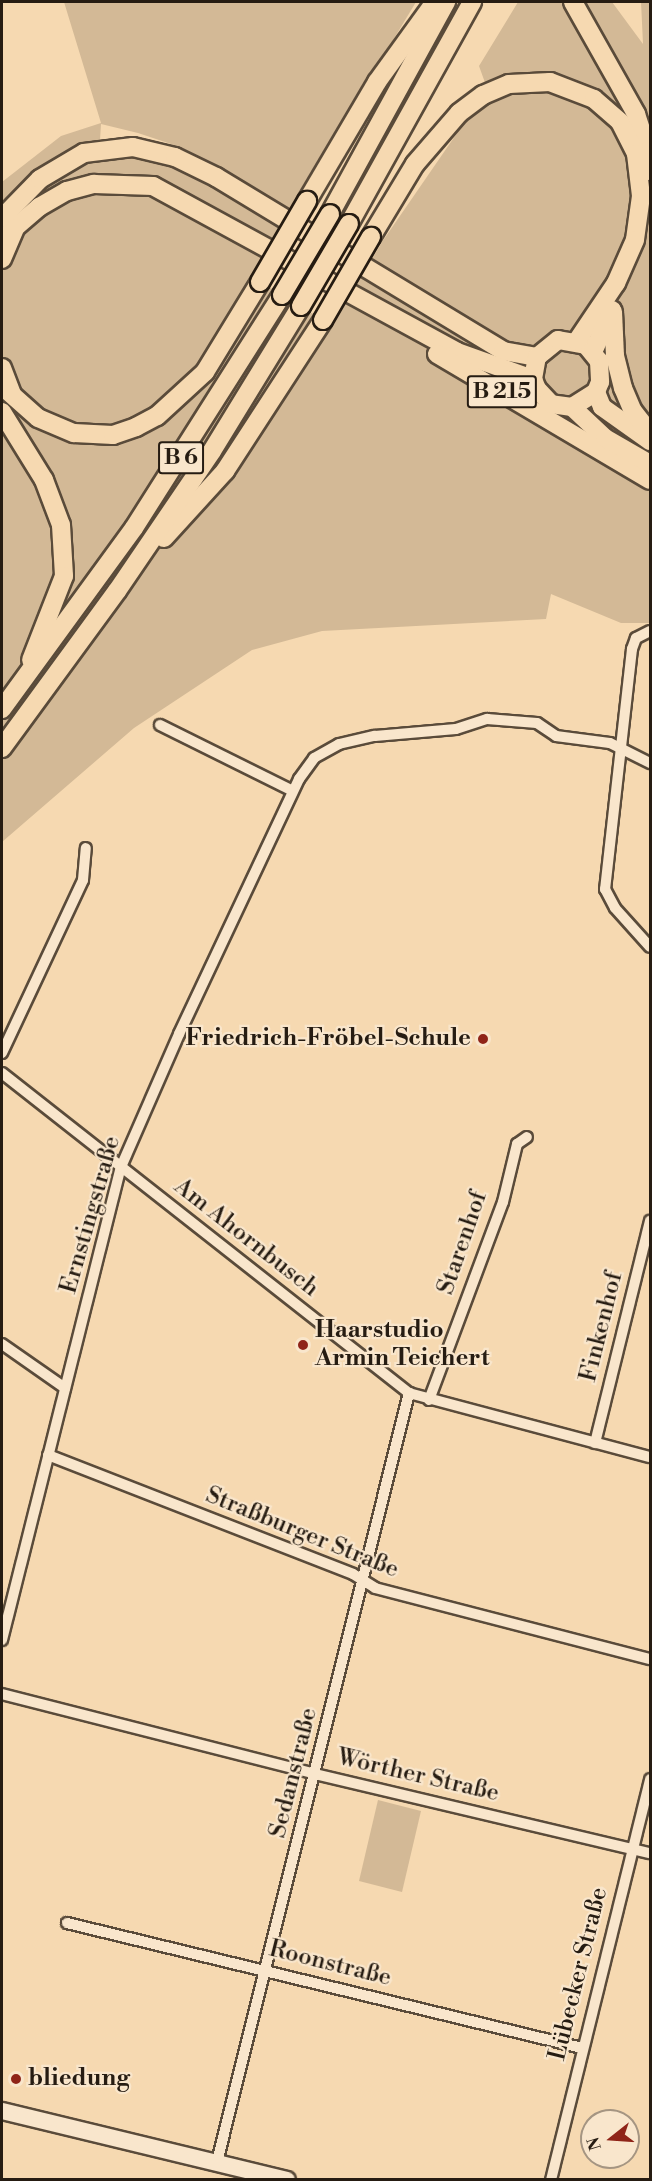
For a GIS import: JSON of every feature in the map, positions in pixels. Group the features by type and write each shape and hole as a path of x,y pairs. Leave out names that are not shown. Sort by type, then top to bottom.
{"main road":[{"path":"2,368 7,390 38,418 74,433 113,435 157,416 204,372 260,282 377,82 435,2"},
{"name":"B 6","path":"2,710 141,518 282,295 330,213 446,2"},
{"name":"B 6","path":"2,748 117,591 212,451 349,224 472,2"},
{"path":"573,2 636,114 648,151 651,191"},
{"path":"117,591 225,471 323,320 415,164 459,113 483,95 509,84 550,82 594,99 620,122 636,154 641,196 635,240 616,283 577,340 593,352 601,371 596,392 602,406 614,419 651,441"},
{"name":"B 215","path":"6,229 40,179 84,153 133,147 175,157 216,177 503,351 537,357"},
{"name":"B 215","path":"6,229 67,191 116,183 153,186 179,197 311,275 457,352 533,379"},
{"path":"593,352 643,244 651,199"},
{"path":"2,259 6,229"},
{"name":"B 215","path":"311,275 324,288 651,480"},
{"path":"614,306 615,356 622,388 633,411 651,433"},
{"name":"B 215","path":"577,340 558,340 537,357 533,379 543,398 551,404 572,407 605,438 651,464"},
{"name":"B 215","path":"572,407 596,392"},
{"path":"2,412 44,480 61,525 64,576 19,686"},
{"path":"2,2111 286,2180"}],"street":[{"path":"651,631 636,638 632,649 605,889 615,908 651,947"},
{"name":"Ernstingstraße","path":"2,1640 121,1167 178,1034 293,791 315,758 339,744 375,736 456,729 487,719 537,723 556,736 621,747 651,763"},
{"path":"160,725 293,791"},
{"path":"2,1053 83,880 86,848"},
{"name":"Am Ahornbusch","path":"2,1073 409,1393 651,1457"},
{"name":"Starenhof","path":"429,1400 503,1202 517,1144 526,1137"},
{"name":"Finkenhof","path":"595,1443 651,1221"},
{"path":"2,1344 65,1388"},
{"name":"Sedanstraße","path":"217,2162 409,1393"},
{"name":"Straßburger Straße","path":"48,1455 363,1581 375,1588 651,1659"},
{"name":"Wörther Straße","path":"2,1694 315,1774 651,1853"},
{"name":"Lübecker Straße","path":"551,2180 582,2048 651,1779"},
{"name":"Roonstraße","path":"67,1923 266,1969 582,2048"}],"shaded area":[{"path":"64,2 416,2 251,276 333,326 382,242 464,123 492,102 479,66 518,2 612,2 643,44 641,2 650,2 650,623 621,623 551,594 546,619 322,631 252,650 134,728 2,842 2,182 61,136 101,123","holes":["101,124 174,145 128,137 100,140"]},
{"path":"378,1800 421,1811 402,1892 359,1881"}],"place":[{"name":"Friedrich-Fröbel-Schule","path":"483,1039"},
{"name":"Haarstudio Armin Teichert","path":"303,1345"},
{"name":"bliedung","path":"16,2079"}]}
